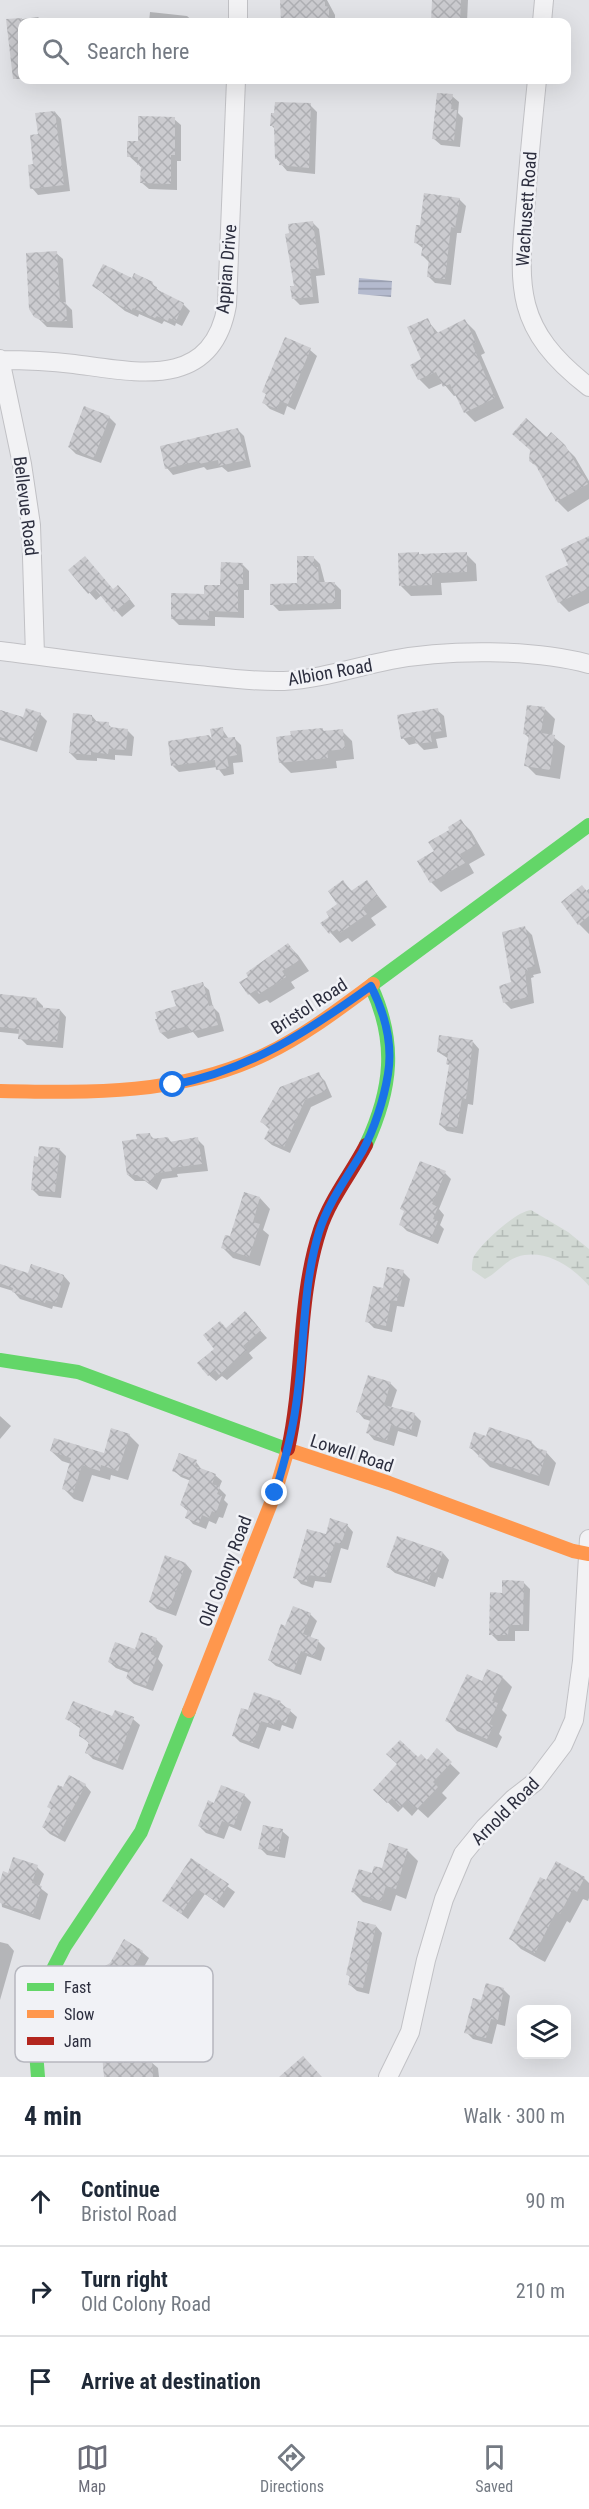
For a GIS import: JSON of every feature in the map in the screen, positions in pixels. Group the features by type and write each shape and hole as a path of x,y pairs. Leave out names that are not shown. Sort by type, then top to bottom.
{"street":[{"path":"238,0 238,18"},
{"path":"542,18 544,0"},
{"name":"Appian Drive","path":"0,359 159,373 186,364 208,346 220,327 227,305 236,84"},
{"name":"Wachusett Road","path":"537,84 521,259 522,290 531,317 546,346 562,364 589,387"},
{"name":"Bellevue Road","path":"0,359 22,464 31,525 35,655"},
{"name":"Albion Road","path":"0,651 179,674 273,681 304,679 393,660 441,654 516,655 566,659 589,664"},
{"name":"Bristol Road","path":"0,1091 119,1092 160,1087 204,1077 254,1059 284,1045 371,986 589,825"},
{"name":"Old Colony Road","path":"54,1966 85,1915 123,1865 141,1832 275,1493 288,1450 297,1403 307,1289 318,1233 330,1204 363,1149 380,1106 388,1074 385,1023 371,986"},
{"name":"Lowell Road","path":"0,1360 78,1372 288,1450 400,1487 573,1551 589,1549"},
{"name":"Arnold Road","path":"387,2077 410,2032 426,1960 444,1899 459,1863 484,1827 513,1799 536,1782 563,1745 574,1720 582,1661 589,1549"},
{"name":"Old Colony Road","path":"36,2062 38,2077"}],"green space":[{"path":"531,1210 568,1232 589,1249 589,1286 566,1266 537,1255 517,1257 485,1279 472,1270 474,1256 484,1243 508,1222"}],"water":[{"path":"359,278 392,281 391,297 358,294"}],"building":[{"path":"280,0 325,0 325,6 329,7 329,18 281,18"},
{"path":"432,0 461,0 460,18 431,18"},
{"path":"18,18 18,79 13,79 6,19"},
{"path":"437,93 453,94 451,109 457,110 454,141 432,139"},
{"path":"275,102 311,103 309,168 279,165 280,159 275,159 274,126 270,126"},
{"path":"55,111 64,185 30,189 28,165 33,164 30,135 38,134 35,113"},
{"path":"138,116 175,117 175,155 171,155 171,184 140,183 141,165 137,165 138,157 127,157 127,141 138,141"},
{"path":"424,193 460,198 455,228 451,227 445,279 427,277 429,257 421,256 423,244 414,243 416,225 420,225"},
{"path":"313,221 319,269 310,269 313,297 292,299 290,286 294,286 285,234 289,233 288,224"},
{"path":"57,251 60,302 66,302 67,321 44,322 34,317 29,309 26,253"},
{"path":"103,264 132,278 134,273 153,282 152,285 157,287 156,289 184,303 176,321 169,318 168,321 157,316 155,318 133,308 131,311 92,286"},
{"path":"428,318 435,334 465,319 476,343 472,344 495,398 464,413 450,384 443,387 436,372 418,380 410,365 421,359 407,327"},
{"path":"285,337 311,348 288,404 280,401 277,409 262,403 266,394 262,392"},
{"path":"84,406 110,416 94,458 68,447"},
{"path":"526,418 547,437 551,432 565,445 588,484 556,502 536,466 529,461 530,450 512,434"},
{"path":"238,428 246,460 219,466 218,460 199,464 198,461 165,469 160,446"},
{"path":"589,536 589,588 558,603 545,576 568,565 561,549"},
{"path":"419,552 419,554 467,552 467,572 432,573 432,585 399,586 398,553"},
{"path":"85,556 113,589 118,585 130,599 114,612 95,589 88,594 68,570"},
{"path":"297,556 314,556 314,567 318,567 319,582 335,582 335,603 270,605 270,584 297,583"},
{"path":"221,562 243,563 243,584 238,584 238,612 209,611 209,620 171,619 171,593 204,594 204,585 220,585"},
{"path":"527,705 545,707 541,733 555,735 550,770 524,766 529,735 523,734"},
{"path":"26,708 41,713 30,747 0,737 0,710 23,717"},
{"path":"438,708 442,731 430,733 432,742 416,744 414,736 401,739 397,715"},
{"path":"73,713 92,715 92,721 109,722 109,727 128,729 126,750 109,749 108,754 91,752 91,755 69,753"},
{"path":"223,727 224,738 235,737 237,755 227,757 229,768 216,770 215,760 171,766 168,741 209,735 212,740 210,729"},
{"path":"323,728 323,731 343,729 345,749 327,751 328,758 279,763 276,737 291,735 290,731"},
{"path":"461,819 476,845 460,854 465,863 430,883 417,861 434,851 428,842 449,830 448,827"},
{"path":"343,880 351,891 367,880 378,896 362,908 367,914 340,933 337,929 329,934 320,923 329,917 326,912 337,904 328,891"},
{"path":"582,885 589,894 589,916 578,925 561,902"},
{"path":"525,926 535,966 525,971 528,997 503,1003 499,986 511,982 502,932"},
{"path":"288,943 300,960 282,971 286,977 259,994 256,990 248,995 239,982 248,977 246,973"},
{"path":"203,982 209,1006 213,1005 218,1025 190,1032 188,1026 160,1033 155,1012 176,1006 171,991"},
{"path":"0,994 37,998 36,1007 60,1009 57,1042 18,1039 19,1029 0,1027"},
{"path":"439,1035 473,1040 466,1099 462,1098 457,1128 439,1125 449,1065 446,1064 448,1054 437,1052"},
{"path":"319,1072 327,1090 305,1100 284,1147 264,1139 270,1127 260,1122 280,1087"},
{"path":"150,1133 151,1139 168,1137 169,1142 198,1137 202,1164 171,1168 172,1171 156,1173 150,1184 137,1175 127,1175 122,1141 137,1139 136,1134"},
{"path":"39,1146 60,1148 55,1192 31,1190 34,1156 38,1157"},
{"path":"420,1161 446,1171 432,1204 438,1207 433,1219 438,1221 431,1238 399,1225 404,1211 400,1209"},
{"path":"244,1192 260,1197 253,1222 260,1224 249,1257 221,1248 225,1235 230,1236"},
{"path":"0,1264 28,1273 31,1264 64,1275 56,1303 46,1300 45,1303 12,1292 13,1288 0,1283"},
{"path":"387,1267 404,1270 397,1301 391,1300 386,1326 365,1322 373,1286 383,1288"},
{"path":"245,1311 261,1330 243,1346 247,1350 219,1375 215,1370 208,1376 197,1363 214,1349 203,1335 220,1321 226,1328"},
{"path":"368,1375 391,1382 384,1405 415,1413 411,1431 391,1425 387,1440 366,1433 371,1417 356,1412"},
{"path":"489,1427 532,1441 531,1446 547,1451 539,1476 478,1457 480,1452 469,1448 474,1432 486,1436"},
{"path":"111,1428 130,1434 118,1471 101,1465 100,1471 82,1465 73,1493 62,1489 71,1458 50,1451 54,1438 104,1453"},
{"path":"179,1453 197,1460 195,1466 216,1474 212,1484 220,1487 217,1494 222,1496 216,1513 212,1511 209,1518 202,1515 199,1523 185,1518 188,1509 180,1505 190,1478 172,1471"},
{"path":"330,1518 348,1524 341,1544 335,1542 325,1577 308,1575 307,1582 293,1578 307,1529 326,1534"},
{"path":"397,1536 443,1552 436,1573 432,1571 428,1582 386,1567"},
{"path":"165,1555 186,1563 169,1610 149,1602"},
{"path":"502,1580 524,1581 523,1625 509,1625 508,1635 489,1635 490,1592 502,1593"},
{"path":"293,1606 311,1613 303,1634 319,1640 314,1656 301,1651 294,1670 268,1660 281,1624 285,1626"},
{"path":"141,1632 157,1638 151,1654 157,1657 146,1686 126,1678 129,1670 108,1662 115,1642 135,1649"},
{"path":"487,1669 503,1676 492,1701 498,1703 489,1724 493,1726 487,1739 445,1721 467,1674 482,1681"},
{"path":"254,1692 281,1701 279,1705 291,1709 286,1723 276,1719 273,1725 261,1721 253,1743 232,1736 241,1708 248,1710"},
{"path":"73,1701 112,1716 115,1710 134,1717 116,1764 85,1753 89,1742 79,1736 80,1726 65,1719"},
{"path":"400,1740 418,1757 421,1754 427,1760 437,1748 452,1762 433,1782 438,1787 417,1809 407,1800 401,1807 392,1798 387,1803 373,1790 397,1764 386,1754"},
{"path":"69,1775 86,1784 58,1836 42,1827 51,1809 47,1807 58,1785 63,1787"},
{"path":"221,1785 245,1794 234,1825 222,1821 217,1834 198,1826 208,1800 214,1803"},
{"path":"263,1825 283,1829 278,1852 258,1849"},
{"path":"389,1843 408,1849 396,1889 386,1886 381,1901 351,1892 359,1869 372,1873 374,1866 382,1868"},
{"path":"13,1857 38,1865 32,1883 42,1886 33,1914 0,1903 0,1881 3,1871 8,1873"},
{"path":"191,1858 229,1884 217,1902 197,1889 181,1914 162,1901"},
{"path":"556,1861 585,1877 577,1892 573,1889 560,1914 556,1912 535,1953 509,1939 540,1877 546,1880"},
{"path":"358,1921 376,1925 363,1988 348,1985 350,1976 346,1975"},
{"path":"124,1939 143,1951 134,1966 105,1966 110,1963"},
{"path":"486,1983 504,1988 498,2020 491,2019 486,2038 464,2033 473,1998 481,2000"},
{"path":"303,2056 322,2077 279,2077"},
{"path":"103,2062 152,2062 153,2077 104,2077"}],"traffic: fast":[{"path":"373,984 589,825"},
{"path":"366,1145 381,1104 388,1066 385,1027 371,986"},
{"path":"0,1360 78,1372 289,1450"},
{"path":"55,1966 65,1946 141,1832 189,1711"},
{"path":"37,2062 38,2077"}],"traffic: slow":[{"path":"0,1091 68,1092 135,1089 201,1077 234,1067 280,1047 321,1022 373,984"},
{"path":"189,1711 275,1493 288,1449"},
{"path":"289,1450 389,1483 573,1551 589,1554"}],"traffic: jam":[{"path":"288,1449 297,1394 304,1311 313,1257 329,1208 366,1145"}],"route":[{"path":"173,1085 222,1072 266,1054 302,1034 371,986 382,1010 387,1035 388,1074 380,1106 363,1149 330,1204 318,1233 307,1289 297,1403 288,1450 275,1493"}]}
